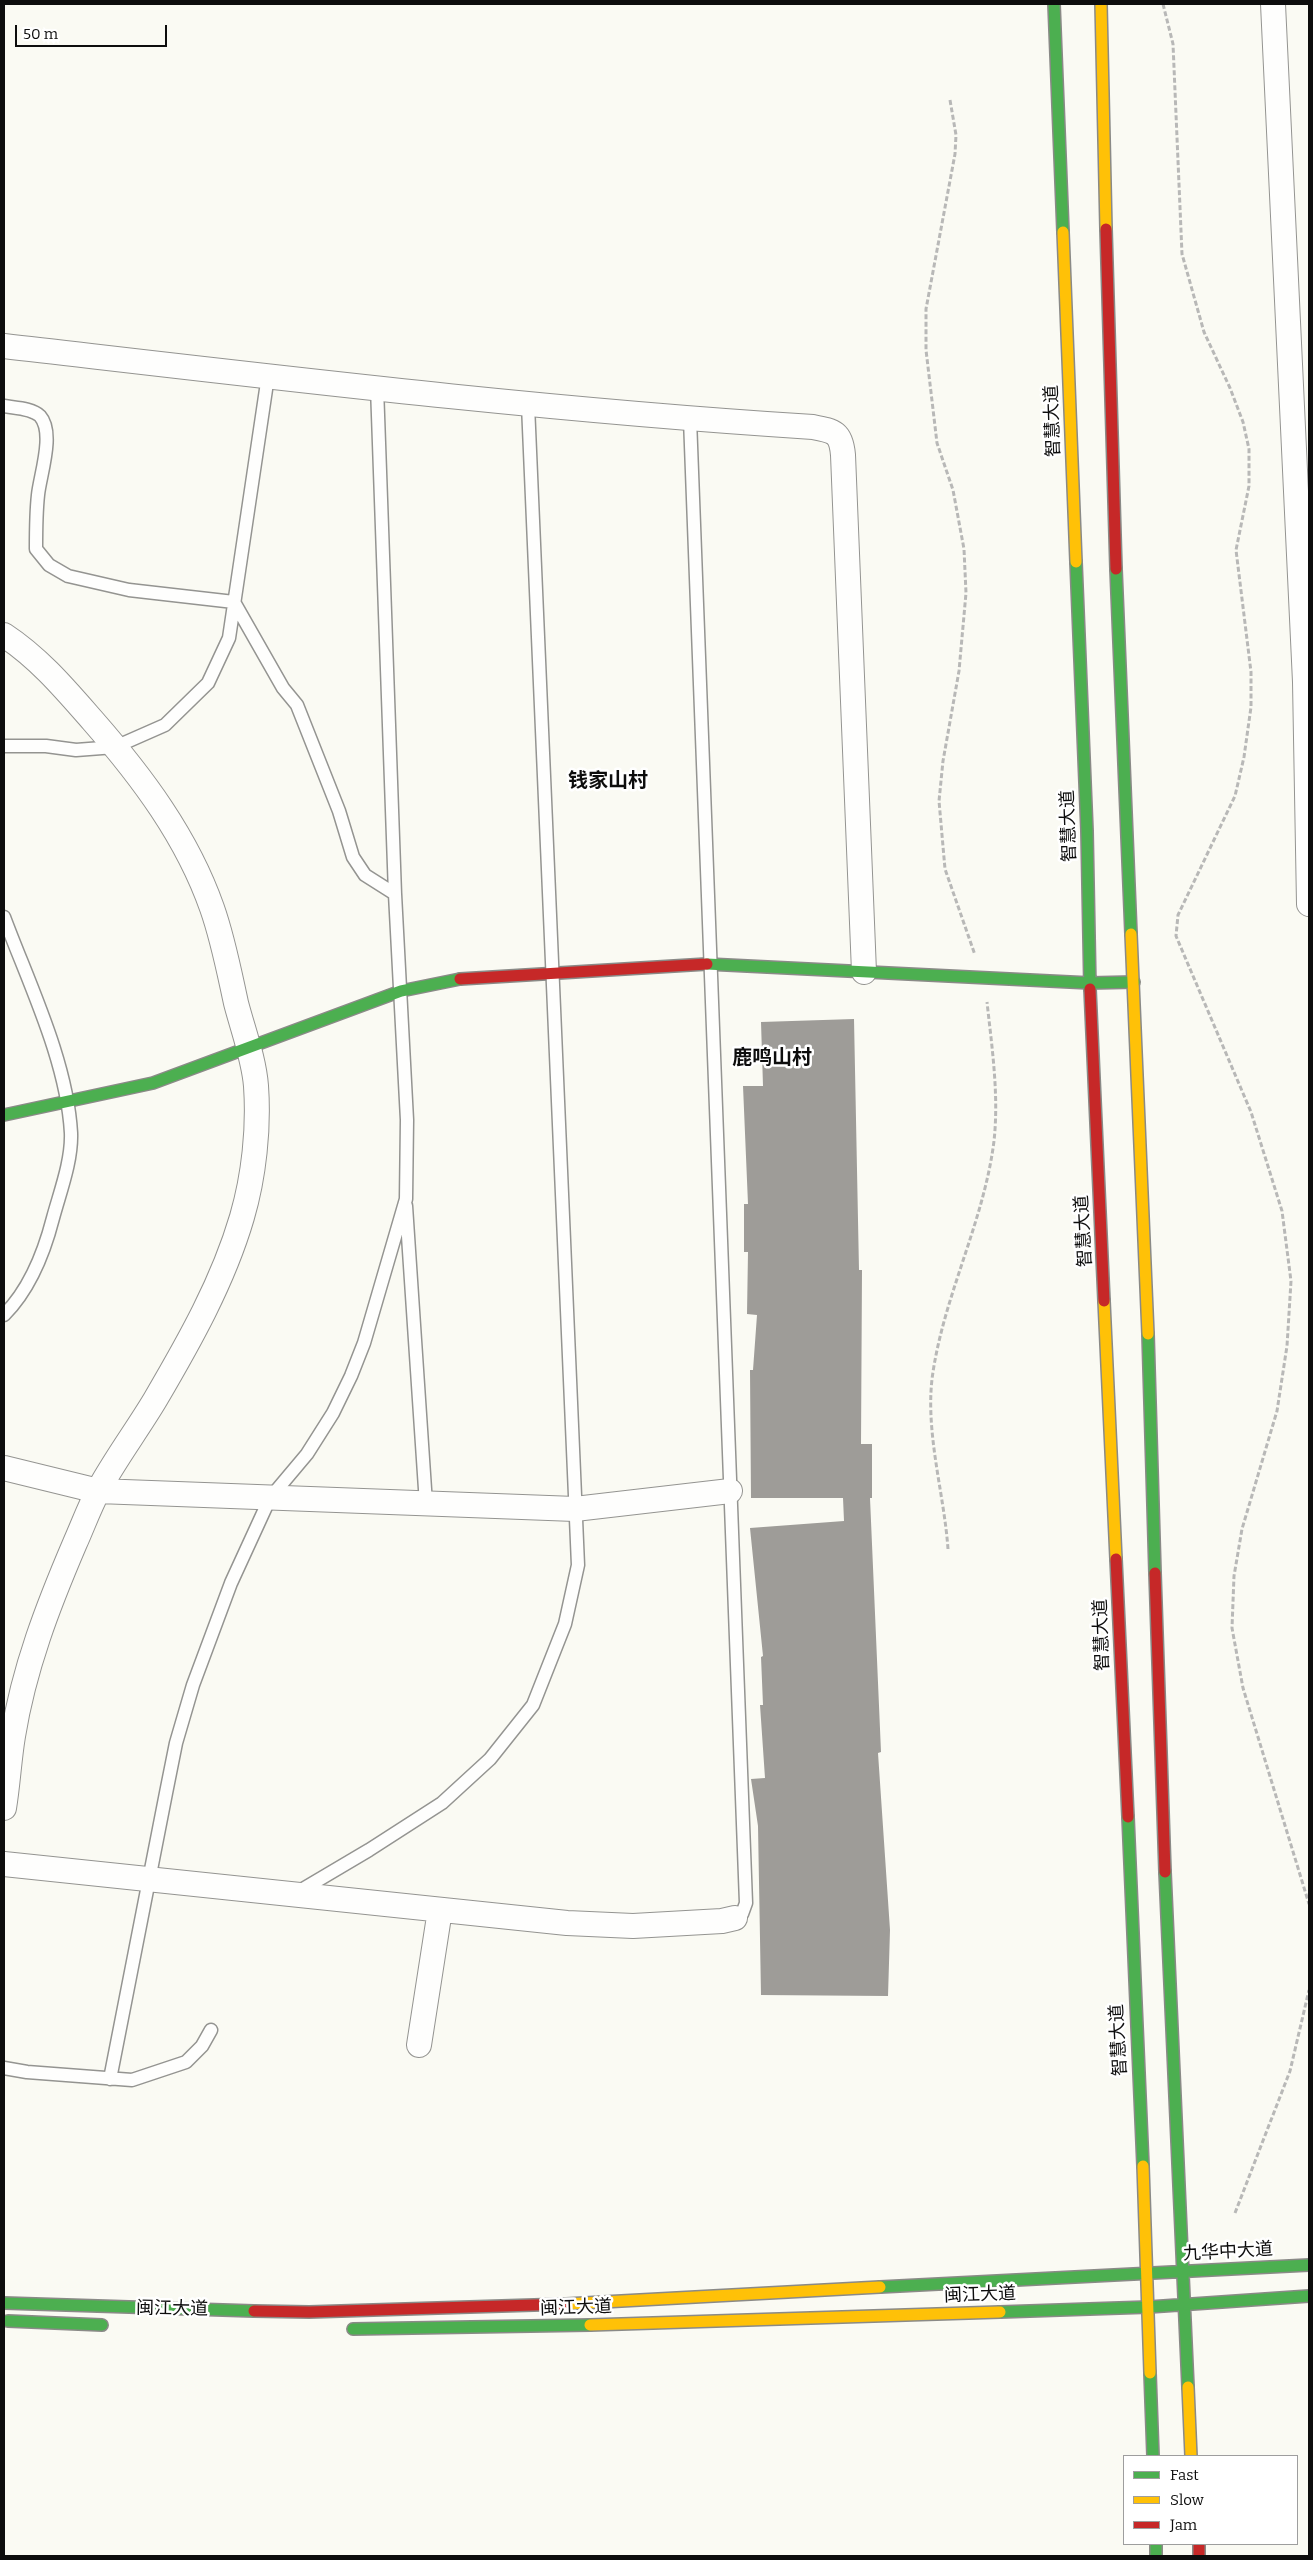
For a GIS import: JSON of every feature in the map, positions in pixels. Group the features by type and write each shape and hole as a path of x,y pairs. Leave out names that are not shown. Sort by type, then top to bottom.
{"main road":[{"name":"智慧大道","path":"1054,4 1086,831 1090,983 1148,2274 1153,2455"},
{"path":"1101,4 1109,387 1134,982 1166,1895 1191,2455"},
{"path":"4,1115 153,1083 401,991 471,977 711,964 1090,983 1134,982"},
{"name":"九华中大道","path":"1148,2274 1309,2265"},
{"name":"闽江大道","path":"4,2303 118,2308 309,2312 472,2308 1148,2274"},
{"path":"1149,2307 1309,2296"},
{"name":"闽江大道","path":"340,2329 508,2328 1149,2307"},
{"name":"闽江大道","path":"4,2321 114,2326"}],"street":[{"path":"1273,4 1307,681 1309,904"},
{"path":"4,346 528,405 813,427 833,431 842,440 864,972"},
{"path":"4,635 28,651 44,666 115,746 170,818 196,869 212,907 224,948 256,1084 256,1120 252,1172 243,1214 230,1255 200,1319 154,1400 98,1491 58,1583 34,1644 13,1736 4,1808"},
{"path":"4,1468 98,1491 575,1509 730,1491"},
{"path":"4,1864 567,1923 633,1926 722,1921 735,1918"},
{"path":"419,2045 440,1910"}],"lane":[{"path":"4,746 46,746 76,750 115,746 165,725 208,683 229,638 268,376"},
{"path":"377,387 395,894 407,1120 406,1199 426,1504"},
{"path":"294,1894 369,1850 442,1803 490,1759 533,1705 565,1624 578,1565 528,405"},
{"path":"4,406 28,410 40,416 45,428 46,451 39,487 36,549 49,565 68,576 129,590 234,602"},
{"path":"690,419 746,1903 742,1914 735,1918"},
{"path":"234,602 283,688 297,705 339,811 353,857 365,875 395,894"},
{"path":"4,917 57,1062 71,1134 66,1167 48,1241 38,1267 4,1315"},
{"path":"110,2079 176,1743 193,1685 230,1583 270,1498 307,1454 333,1413 351,1376 367,1334 406,1199"},
{"path":"4,2068 28,2072 132,2080 186,2062 202,2046 211,2030"}],"path":[{"path":"1163,4 1173,44 1182,254 1204,332 1230,388 1243,422 1250,449 1249,486 1236,550 1251,672 1251,707 1246,740 1235,796 1178,915 1176,936 1251,1112 1282,1211 1291,1281 1287,1346 1277,1411 1242,1530 1234,1576 1232,1628 1243,1688 1309,1904"},
{"path":"948,1549 930,1412 933,1372 946,1310 985,1187 994,1141 996,1083 983,978 945,869 939,801 943,761 959,671 966,592 964,550 953,490 935,435 926,350 926,309 955,154 956,135 950,100"},
{"path":"1234,2213 1290,2071 1309,1990"}],"building":[{"path":"854,1019 859,1270 862,1270 861,1444 872,1444 872,1498 870,1498 881,1752 878,1753 890,1930 888,1996 761,1995 758,1826 751,1779 765,1778 760,1705 763,1705 761,1657 763,1656 750,1528 844,1521 843,1498 751,1498 750,1370 753,1370 757,1315 747,1314 748,1252 744,1252 744,1204 748,1204 743,1086 763,1086 761,1022"}],"traffic: fast":[{"path":"1054,4 1063,232"},
{"path":"1076,562 1087,831 1090,989"},
{"path":"1116,569 1131,934"},
{"path":"707,964 1090,983 1134,982"},
{"path":"4,1115 153,1083 401,991 460,979"},
{"path":"1148,1334 1155,1573"},
{"path":"1128,1817 1143,2166"},
{"path":"1165,1872 1188,2387"},
{"path":"880,2287 1309,2265"},
{"path":"1000,2312 1149,2307 1309,2296"},
{"path":"4,2303 254,2311"},
{"path":"8,2321 102,2325"},
{"path":"353,2329 590,2325"},
{"path":"1150,2373 1153,2455"},
{"path":"1156,2545 1156,2556"}],"traffic: slow":[{"path":"1101,4 1106,229"},
{"path":"1063,232 1076,562"},
{"path":"1131,934 1148,1334"},
{"path":"1104,1301 1116,1559"},
{"path":"1143,2166 1150,2373"},
{"path":"566,2304 880,2287"},
{"path":"590,2325 1000,2312"},
{"path":"1188,2387 1191,2455"}],"traffic: jam":[{"path":"1106,229 1116,569"},
{"path":"460,979 707,964"},
{"path":"1090,989 1104,1301"},
{"path":"1116,1559 1128,1817"},
{"path":"1155,1573 1165,1872"},
{"path":"254,2311 309,2312 566,2304"},
{"path":"1199,2545 1199,2556"}],"district":[{"name":"钱家山村","path":"608,781"},
{"name":"鹿鸣山村","path":"772,1058"}]}
